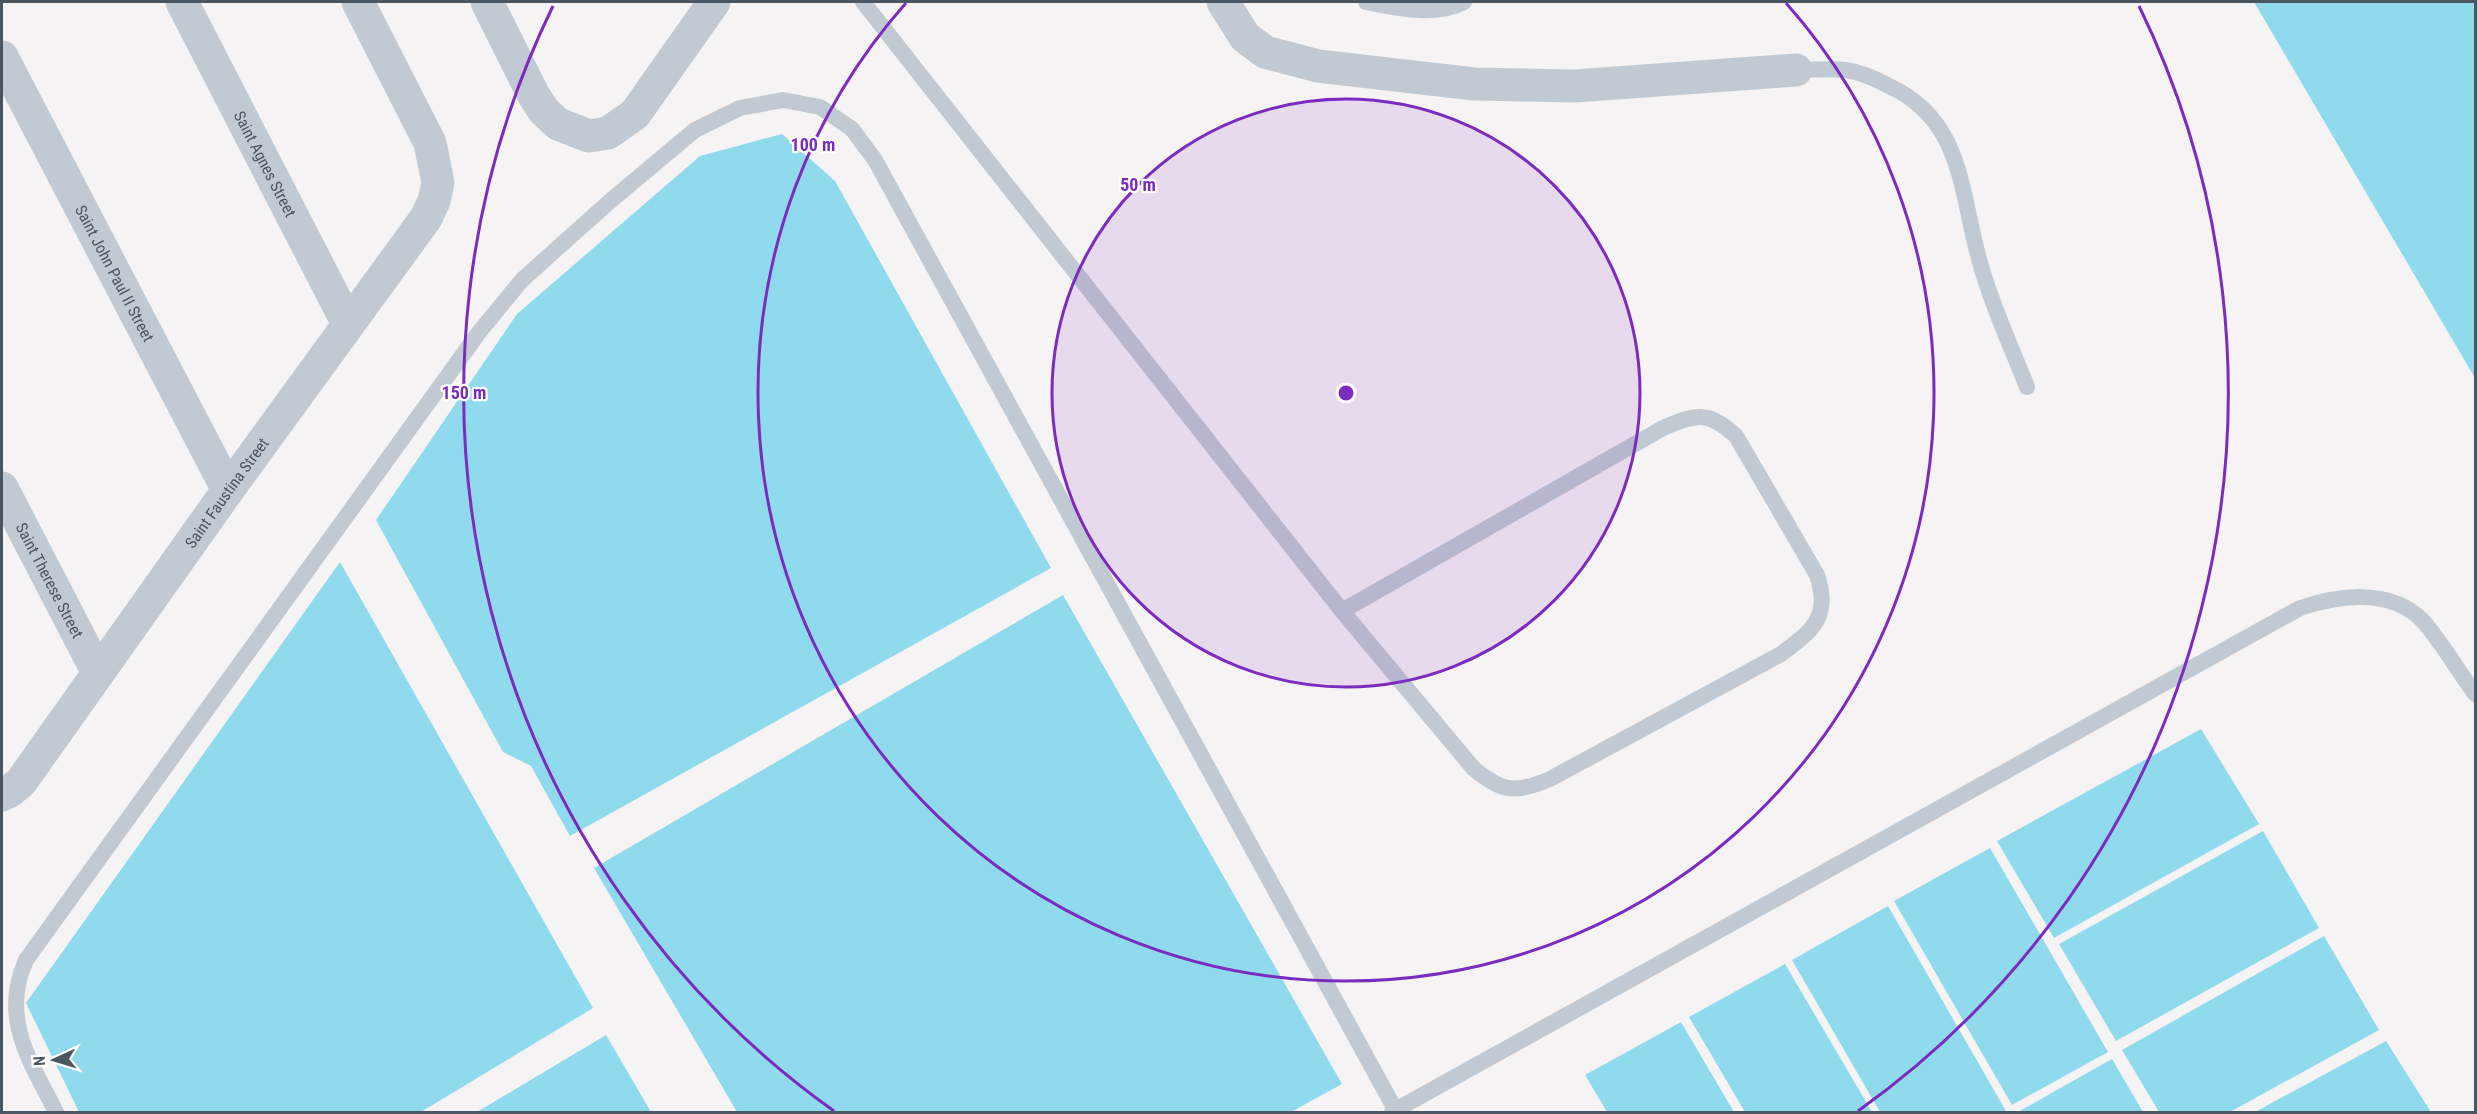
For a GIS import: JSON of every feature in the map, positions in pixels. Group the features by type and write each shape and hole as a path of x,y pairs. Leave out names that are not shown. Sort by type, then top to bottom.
{"street":[{"name":"Saint Agnes Street","path":"182,2 348,324"},
{"name":"Saint Faustina Street","path":"2,795 21,782 228,490 426,218 434,201 438,183 430,143 358,2"},
{"path":"487,2 533,94 544,111 558,124 589,136 608,133 635,114 714,2"},
{"path":"1223,2 1245,37 1265,52 1318,66 1351,70 1474,84 1575,86 1796,70"},
{"name":"Saint John Paul II Street","path":"2,57 228,490"},
{"name":"Saint Therese Street","path":"2,488 98,673"}],"lane":[{"path":"864,2 1342,611 1473,768 1492,783 1513,790 1530,787 1550,779 1781,654 1814,628 1821,612 1823,593 1817,575 1736,436 1723,424 1708,416 1694,416 1663,428 1342,611"},
{"path":"1366,2 1423,11 1464,2"},
{"path":"1796,70 1847,70 1876,79 1903,92 1929,114 1951,148 1963,186 1987,287 2027,387"},
{"path":"56,1113 22,1045 14,1020 14,999 18,977 40,941 480,331 522,280 695,130 740,108 783,100 820,107 852,129 875,160 1394,1112 2300,608 2337,598 2359,597 2385,599 2406,608 2422,621 2475,695"}],"water":[{"path":"2254,2 2475,2 2475,378"},
{"path":"782,134 835,181 1051,568 570,836 531,766 503,752 376,520 517,314 700,156"},
{"path":"340,562 593,1008 421,1112 79,1112 26,1003"},
{"path":"1063,595 1342,1084 1291,1112 737,1112 594,868"},
{"path":"2201,729 2259,824 2054,938 1997,841"},
{"path":"2263,831 2319,928 2116,1041 2059,944"},
{"path":"1990,848 2108,1052 2012,1105 1894,901"},
{"path":"1888,906 2006,1111 1880,1112 1792,960"},
{"path":"2324,936 2379,1030 2230,1112 2159,1112 2122,1050"},
{"path":"1785,964 1872,1112 1745,1112 1689,1017"},
{"path":"1681,1022 1734,1112 1607,1112 1585,1075"},
{"path":"606,1035 651,1112 477,1112"},
{"path":"2386,1041 2431,1112 2255,1112"},
{"path":"2112,1059 2143,1112 2018,1112"}]}
